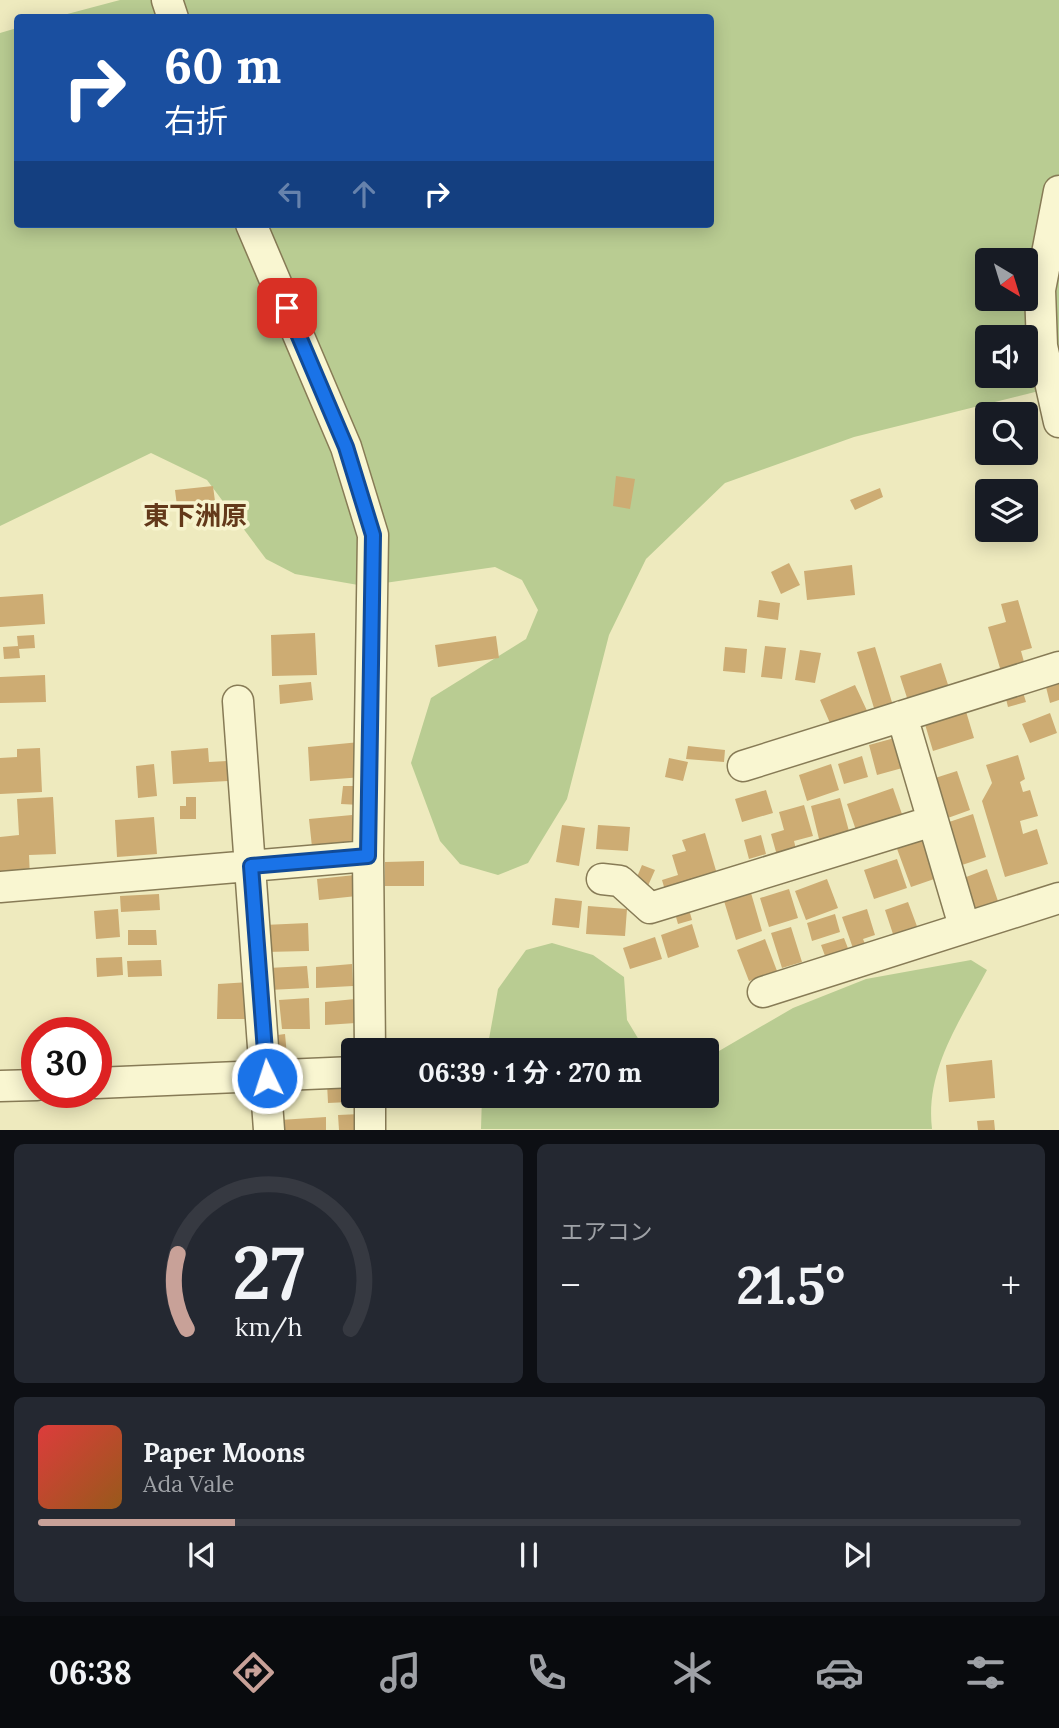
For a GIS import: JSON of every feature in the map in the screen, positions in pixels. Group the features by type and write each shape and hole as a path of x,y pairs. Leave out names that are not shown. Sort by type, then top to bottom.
{"street":[{"path":"1059,191 1040,289 1042,346 1059,422"},
{"path":"253,228 346,447 373,535 368,856 370,1038"},
{"path":"743,766 1059,667"},
{"path":"238,701 269,1129"},
{"path":"902,716 964,926"},
{"path":"602,879 620,881 650,908 933,821"},
{"path":"0,887 368,856"},
{"path":"763,992 1059,898"},
{"path":"112,1083 341,1073"},
{"path":"0,1086 21,1085"},
{"path":"370,1108 370,1129"}],"green space":[{"path":"120,0 1059,0 1059,386 995,402 975,402 975,407 854,437 725,483 646,559 609,635 567,799 528,863 498,875 460,864 440,841 411,763 431,698 526,639 538,610 522,580 495,567 364,586 295,574 266,559 207,480 151,453 0,526 0,33 14,29 14,228 714,228 714,14 67,14"},
{"path":"552,943 593,955 624,977 627,1020 638,1038 489,1038 498,989 526,950"},
{"path":"971,960 987,970 956,1027 939,1066 931,1107 932,1129 481,1129 482,1108 719,1108 719,1051 793,1008 866,979"}],"building":[{"path":"616,476 635,479 630,509 613,506"},
{"path":"213,486 216,509 178,514 175,490"},
{"path":"880,488 883,497 855,510 850,500"},
{"path":"789,563 800,585 781,594 771,572"},
{"path":"852,565 855,595 807,600 804,571"},
{"path":"43,594 45,624 0,627 0,597"},
{"path":"759,600 780,603 778,620 757,617"},
{"path":"1018,600 1032,648 1021,651 1026,669 1002,675 988,627 1006,622 1001,604"},
{"path":"315,633 317,675 272,676 271,635"},
{"path":"34,635 35,648 19,649 20,658 4,659 3,647 18,646 17,636"},
{"path":"496,636 499,658 438,667 435,645"},
{"path":"765,646 786,648 782,679 761,677"},
{"path":"725,647 747,649 745,673 723,671"},
{"path":"875,647 895,712 877,718 857,652"},
{"path":"800,650 821,653 815,683 795,680"},
{"path":"941,663 950,691 909,704 900,676"},
{"path":"45,675 46,702 0,703 0,677"},
{"path":"311,682 313,700 280,704 279,685"},
{"path":"1059,683 1059,700 1050,703 1046,687"},
{"path":"855,685 869,715 833,730 820,700"},
{"path":"1021,686 1026,702 1008,707 1004,691"},
{"path":"965,708 974,738 933,751 924,721"},
{"path":"1050,713 1057,733 1030,743 1022,724"},
{"path":"898,737 906,767 877,775 869,745"},
{"path":"360,742 363,777 310,781 308,747"},
{"path":"688,746 725,750 724,762 686,759"},
{"path":"40,748 42,792 0,794 0,758 17,757 17,749"},
{"path":"208,748 209,762 227,761 228,781 173,784 171,751"},
{"path":"1018,755 1025,779 1020,782 1023,792 1030,790 1038,816 1020,821 1023,834 1037,829 1048,864 1005,877 982,801 992,783 986,765"},
{"path":"862,756 868,777 844,784 838,764"},
{"path":"669,758 688,762 683,781 665,777"},
{"path":"154,764 157,796 138,798 136,766"},
{"path":"831,764 839,790 807,801 799,775"},
{"path":"957,771 970,810 945,819 932,779"},
{"path":"343,786 362,786 361,805 341,804"},
{"path":"893,788 904,820 858,836 847,804"},
{"path":"766,790 773,813 742,822 735,799"},
{"path":"53,797 56,854 29,855 30,878 0,880 0,837 19,835 17,799"},
{"path":"186,797 196,797 196,819 180,819 180,806 186,806"},
{"path":"840,798 850,835 820,843 811,806"},
{"path":"804,805 813,836 794,841 797,853 778,859 771,834 784,830 779,812"},
{"path":"973,814 986,857 959,866 946,823"},
{"path":"352,815 355,843 312,847 309,819"},
{"path":"154,817 157,854 117,857 115,820"},
{"path":"562,825 585,828 579,866 556,862"},
{"path":"598,825 630,827 628,851 596,849"},
{"path":"705,833 719,881 667,897 662,880 678,875 672,855 686,851 682,840"},
{"path":"761,835 766,854 749,859 744,840"},
{"path":"926,836 940,877 911,887 896,846"},
{"path":"897,859 907,888 874,899 864,870"},
{"path":"424,861 424,886 385,886 385,862"},
{"path":"642,865 655,870 647,888 635,882"},
{"path":"987,869 1000,907 973,916 961,879"},
{"path":"355,875 357,896 319,900 317,879"},
{"path":"827,879 838,908 806,920 795,891"},
{"path":"789,889 798,918 769,927 760,898"},
{"path":"751,893 762,931 736,940 724,901"},
{"path":"159,894 160,910 121,912 120,896"},
{"path":"555,898 582,901 579,928 552,925"},
{"path":"908,902 918,929 894,937 885,910"},
{"path":"588,906 627,909 625,936 586,934"},
{"path":"688,906 692,920 678,924 674,910"},
{"path":"118,909 120,937 96,939 94,911"},
{"path":"867,909 875,935 863,939 867,949 855,954 842,917"},
{"path":"835,914 840,932 812,941 807,923"},
{"path":"308,923 309,951 265,952 264,925"},
{"path":"692,924 699,947 668,958 661,935"},
{"path":"791,927 802,962 782,968 771,933"},
{"path":"128,930 156,930 157,945 128,945"},
{"path":"655,937 662,959 630,969 623,948"},
{"path":"844,938 851,956 828,964 821,945"},
{"path":"765,939 777,971 749,981 737,950"},
{"path":"122,957 123,975 97,977 96,958"},
{"path":"161,960 162,976 128,977 127,961"},
{"path":"352,964 353,986 316,988 316,967"},
{"path":"307,966 309,988 269,990 268,968"},
{"path":"250,982 252,1019 217,1019 218,984"},
{"path":"309,998 310,1029 282,1029 279,1000"},
{"path":"355,999 356,1023 325,1025 325,1002"},
{"path":"285,1034 288,1066 274,1068 270,1036"},
{"path":"992,1060 995,1098 949,1102 946,1065"},
{"path":"341,1082 341,1102 328,1103 327,1083"},
{"path":"360,1114 361,1130 339,1130 338,1115"},
{"path":"326,1117 326,1130 280,1130 280,1120"},
{"path":"994,1120 995,1130 978,1130 977,1121"}],"district":[{"name":"東下洲原","path":"195,515"}],"route":[{"path":"267,1078 251,866 368,856 373,535 346,447 287,308"}]}
